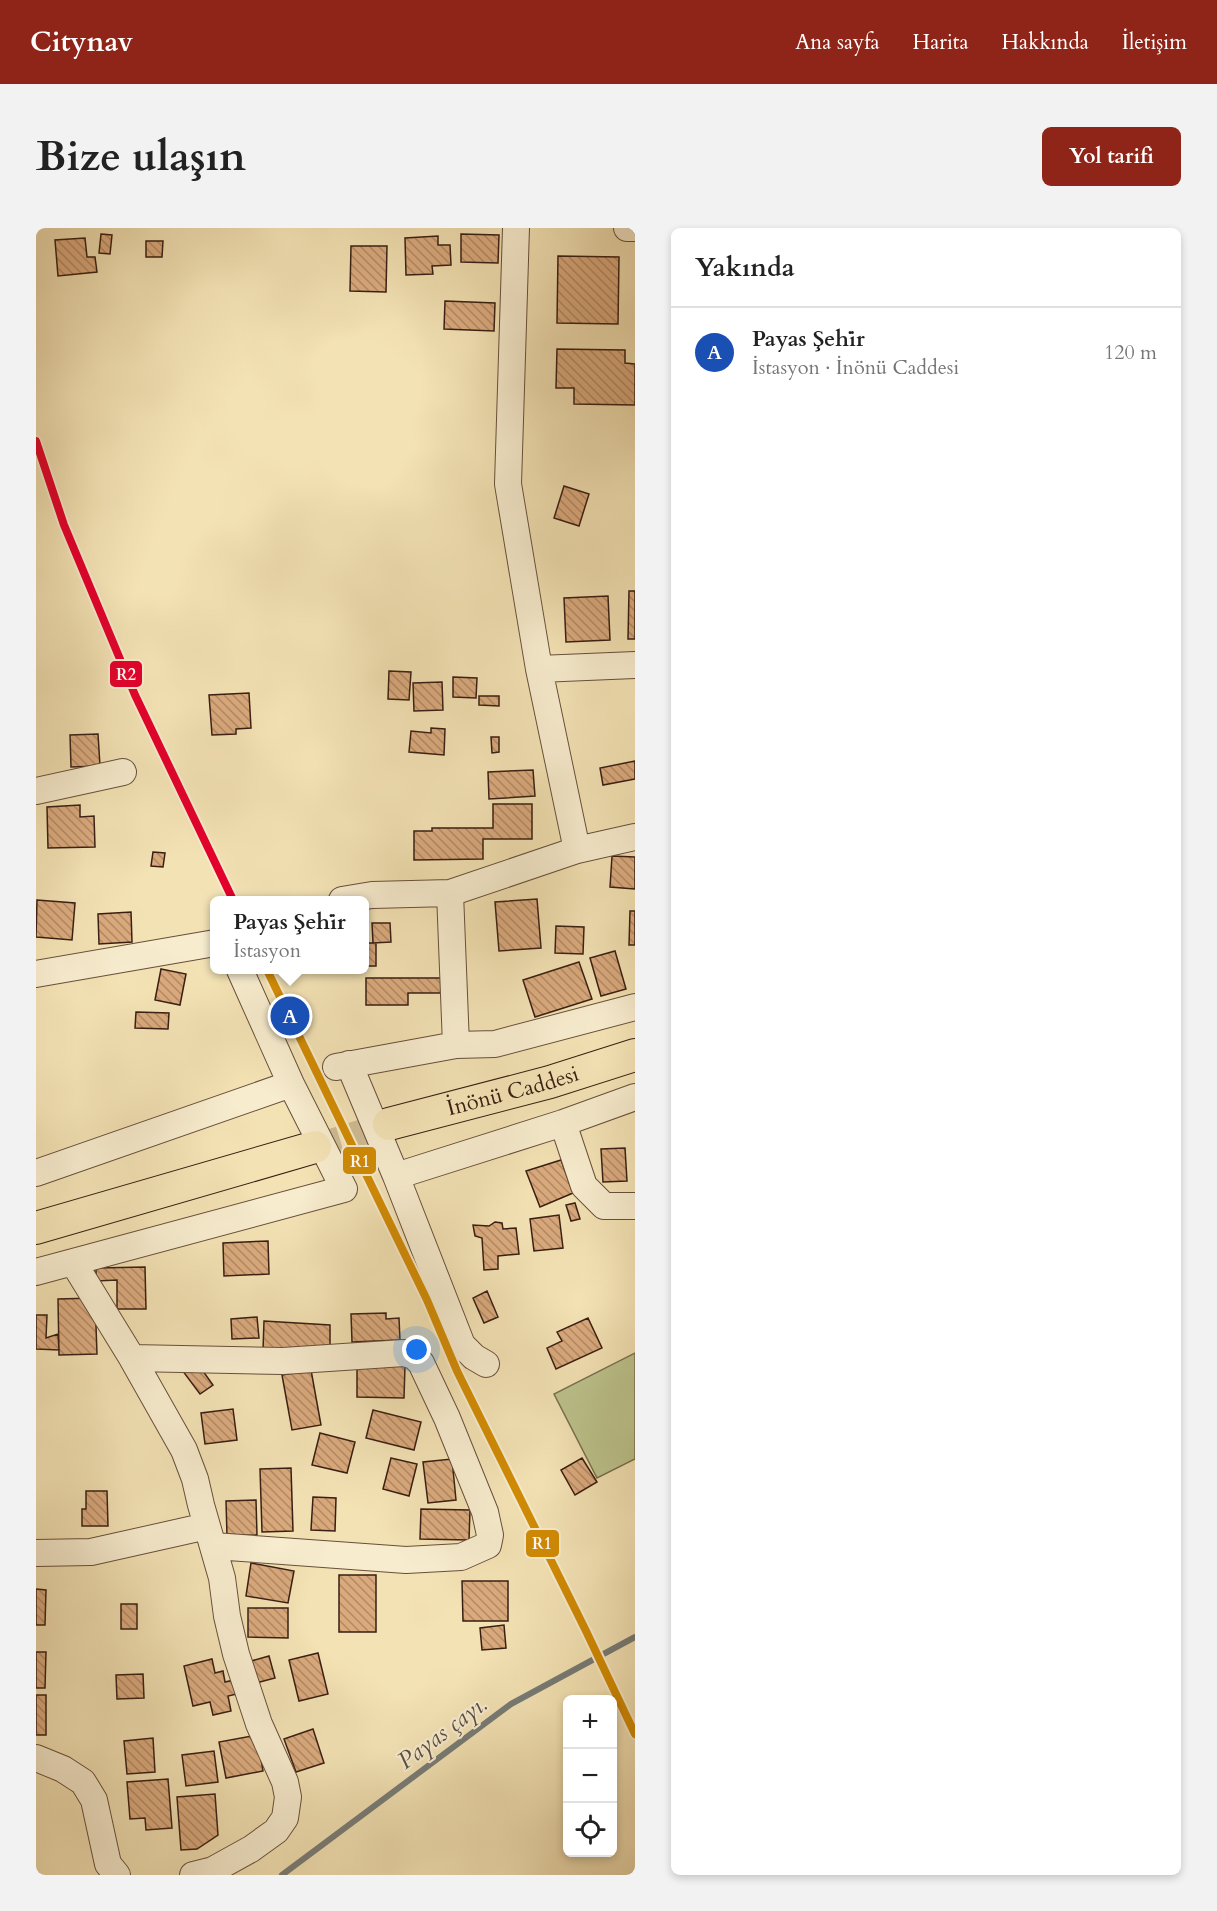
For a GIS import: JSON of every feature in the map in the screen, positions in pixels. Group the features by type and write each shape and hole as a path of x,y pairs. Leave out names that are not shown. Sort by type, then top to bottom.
{"main road":[{"name":"İnönü Caddesi","path":"389,1124 550,1082 635,1055"},
{"path":"36,1228 315,1147"}],"street":[{"path":"516,228 508,484 538,669 577,850"},
{"path":"627,228 635,228"},
{"path":"538,669 635,665"},
{"path":"36,791 123,772"},
{"path":"366,896 450,893 577,850 635,837"},
{"path":"450,893 456,1046"},
{"path":"36,974 210,944"},
{"path":"36,1272 344,1189 291,1083 242,974"},
{"path":"486,1364 474,1357 462,1345 396,1176 342,1065 456,1046 495,1044 635,1007"},
{"path":"36,1173 291,1083"},
{"path":"396,1176 563,1123 635,1097"},
{"path":"563,1123 584,1186 604,1206 635,1206"},
{"path":"73,1262 132,1358 184,1450 195,1479 222,1578 227,1616 236,1654 259,1724 285,1782 288,1797 285,1818 276,1831 251,1849 213,1870 193,1875"},
{"path":"36,1554 91,1552 210,1536 406,1560 461,1557 488,1545 490,1535 485,1512 447,1418 421,1363 414,1356 404,1353 283,1361 132,1358"},
{"path":"36,1758 83,1782 94,1800 108,1864 117,1875"}],"green space":[{"path":"635,1353 635,1459 597,1478 554,1394"}],"building":[{"path":"101,234 112,235 110,254 99,253"},
{"path":"461,234 499,235 498,263 461,262"},
{"path":"438,236 438,245 450,245 451,265 432,266 433,274 406,275 405,238"},
{"path":"85,238 87,257 95,257 97,272 58,276 55,240"},
{"path":"146,241 163,241 162,257 146,257"},
{"path":"351,246 387,246 386,292 350,291"},
{"path":"558,256 619,257 618,324 557,323"},
{"path":"445,301 495,303 494,331 444,329"},
{"path":"557,349 625,350 625,363 635,364 635,405 574,404 574,388 556,388"},
{"path":"564,486 589,494 579,526 554,518"},
{"path":"629,591 635,591 635,639 628,639"},
{"path":"608,596 610,640 566,642 564,598"},
{"path":"389,671 411,672 409,700 388,699"},
{"path":"453,677 477,678 476,698 453,697"},
{"path":"442,682 443,710 414,711 413,683"},
{"path":"249,693 251,728 236,729 236,734 212,735 209,695"},
{"path":"479,696 499,696 499,706 479,705"},
{"path":"431,728 445,729 444,755 409,752 411,731 431,733"},
{"path":"98,734 100,766 71,767 70,735"},
{"path":"491,737 499,737 499,752 492,753"},
{"path":"635,761 635,779 603,785 600,768"},
{"path":"533,770 535,796 489,799 488,772"},
{"path":"493,804 532,804 532,839 483,839 483,859 414,860 414,831 432,831 432,828 493,828"},
{"path":"80,805 80,817 94,816 95,847 48,848 47,807"},
{"path":"153,852 165,853 163,867 151,866"},
{"path":"612,856 635,857 635,889 610,887"},
{"path":"537,899 541,948 499,951 495,902"},
{"path":"37,900 75,903 72,940 36,937"},
{"path":"630,911 635,911 635,945 629,945"},
{"path":"131,912 132,942 99,944 98,914"},
{"path":"372,923 390,923 391,942 373,943"},
{"path":"556,926 584,927 583,954 555,953"},
{"path":"369,943 376,943 376,966 369,966"},
{"path":"615,951 626,989 601,996 590,958"},
{"path":"579,962 592,999 535,1017 523,980"},
{"path":"161,969 186,974 180,1005 155,1000"},
{"path":"366,978 448,978 448,993 408,993 408,1005 366,1005"},
{"path":"136,1012 169,1013 168,1029 135,1028"},
{"path":"625,1148 627,1181 603,1182 601,1149"},
{"path":"561,1160 573,1193 540,1207 526,1171"},
{"path":"575,1203 580,1219 571,1221 566,1205"},
{"path":"559,1215 563,1248 534,1251 530,1219"},
{"path":"495,1222 502,1223 503,1229 516,1228 519,1254 498,1256 498,1269 484,1270 482,1238 475,1236 473,1225 489,1226"},
{"path":"268,1241 269,1274 224,1276 223,1243"},
{"path":"145,1267 146,1309 117,1309 117,1280 96,1281 96,1268"},
{"path":"487,1291 498,1317 484,1323 473,1298"},
{"path":"95,1298 97,1354 59,1355 58,1299"},
{"path":"386,1313 386,1319 399,1318 400,1340 352,1342 351,1314"},
{"path":"36,1315 47,1315 46,1338 58,1334 59,1350 36,1349"},
{"path":"257,1317 259,1338 232,1339 231,1319"},
{"path":"588,1318 602,1348 556,1369 547,1348 562,1341 557,1332"},
{"path":"264,1321 330,1325 330,1349 263,1350"},
{"path":"195,1360 213,1385 200,1394 182,1370"},
{"path":"357,1365 405,1366 404,1398 357,1397"},
{"path":"311,1370 321,1425 292,1430 282,1375"},
{"path":"233,1409 237,1440 205,1444 201,1413"},
{"path":"373,1410 421,1422 414,1450 366,1438"},
{"path":"320,1433 355,1442 347,1473 312,1465"},
{"path":"391,1458 417,1464 409,1496 383,1489"},
{"path":"582,1458 597,1482 575,1495 561,1470"},
{"path":"452,1459 456,1500 428,1503 423,1462"},
{"path":"291,1468 293,1531 262,1532 260,1469"},
{"path":"86,1491 107,1491 108,1526 82,1526 82,1509 86,1509"},
{"path":"313,1497 336,1498 335,1531 311,1530"},
{"path":"256,1500 257,1535 227,1536 226,1501"},
{"path":"421,1509 470,1510 469,1540 420,1539"},
{"path":"251,1563 294,1571 288,1603 246,1596"},
{"path":"339,1575 376,1575 376,1632 339,1632"},
{"path":"462,1581 508,1581 508,1621 463,1621"},
{"path":"36,1589 46,1590 45,1625 36,1625"},
{"path":"121,1604 137,1604 137,1629 121,1629"},
{"path":"248,1608 288,1608 288,1638 248,1637"},
{"path":"504,1625 506,1648 482,1650 480,1628"},
{"path":"36,1652 46,1652 45,1688 36,1688"},
{"path":"318,1653 328,1694 299,1701 289,1660"},
{"path":"269,1656 275,1678 256,1683 251,1661"},
{"path":"212,1659 215,1673 223,1671 225,1682 234,1680 237,1694 228,1696 231,1711 213,1715 210,1702 193,1706 184,1666"},
{"path":"143,1674 144,1698 117,1699 116,1675"},
{"path":"36,1695 46,1695 46,1735 36,1735"},
{"path":"313,1729 324,1763 296,1772 284,1739"},
{"path":"257,1735 263,1771 226,1778 219,1742"},
{"path":"153,1738 155,1772 127,1774 124,1741"},
{"path":"214,1751 218,1782 186,1786 182,1755"},
{"path":"168,1779 172,1828 146,1830 145,1818 130,1819 127,1782"},
{"path":"215,1794 218,1835 197,1849 181,1850 177,1797"}],"waterway":[{"name":"Payas çayı.","path":"282,1875 511,1704 635,1637"}],"tunnel":[{"path":"315,1147 389,1124"}],"transit line":[{"name":"R2","path":"36,441 64,525 135,695 231,896"},
{"name":"R1","path":"269,974 427,1300 457,1371 635,1734"}],"place":[{"name":"Payas Şehi̇r","path":"290,1016"}]}
